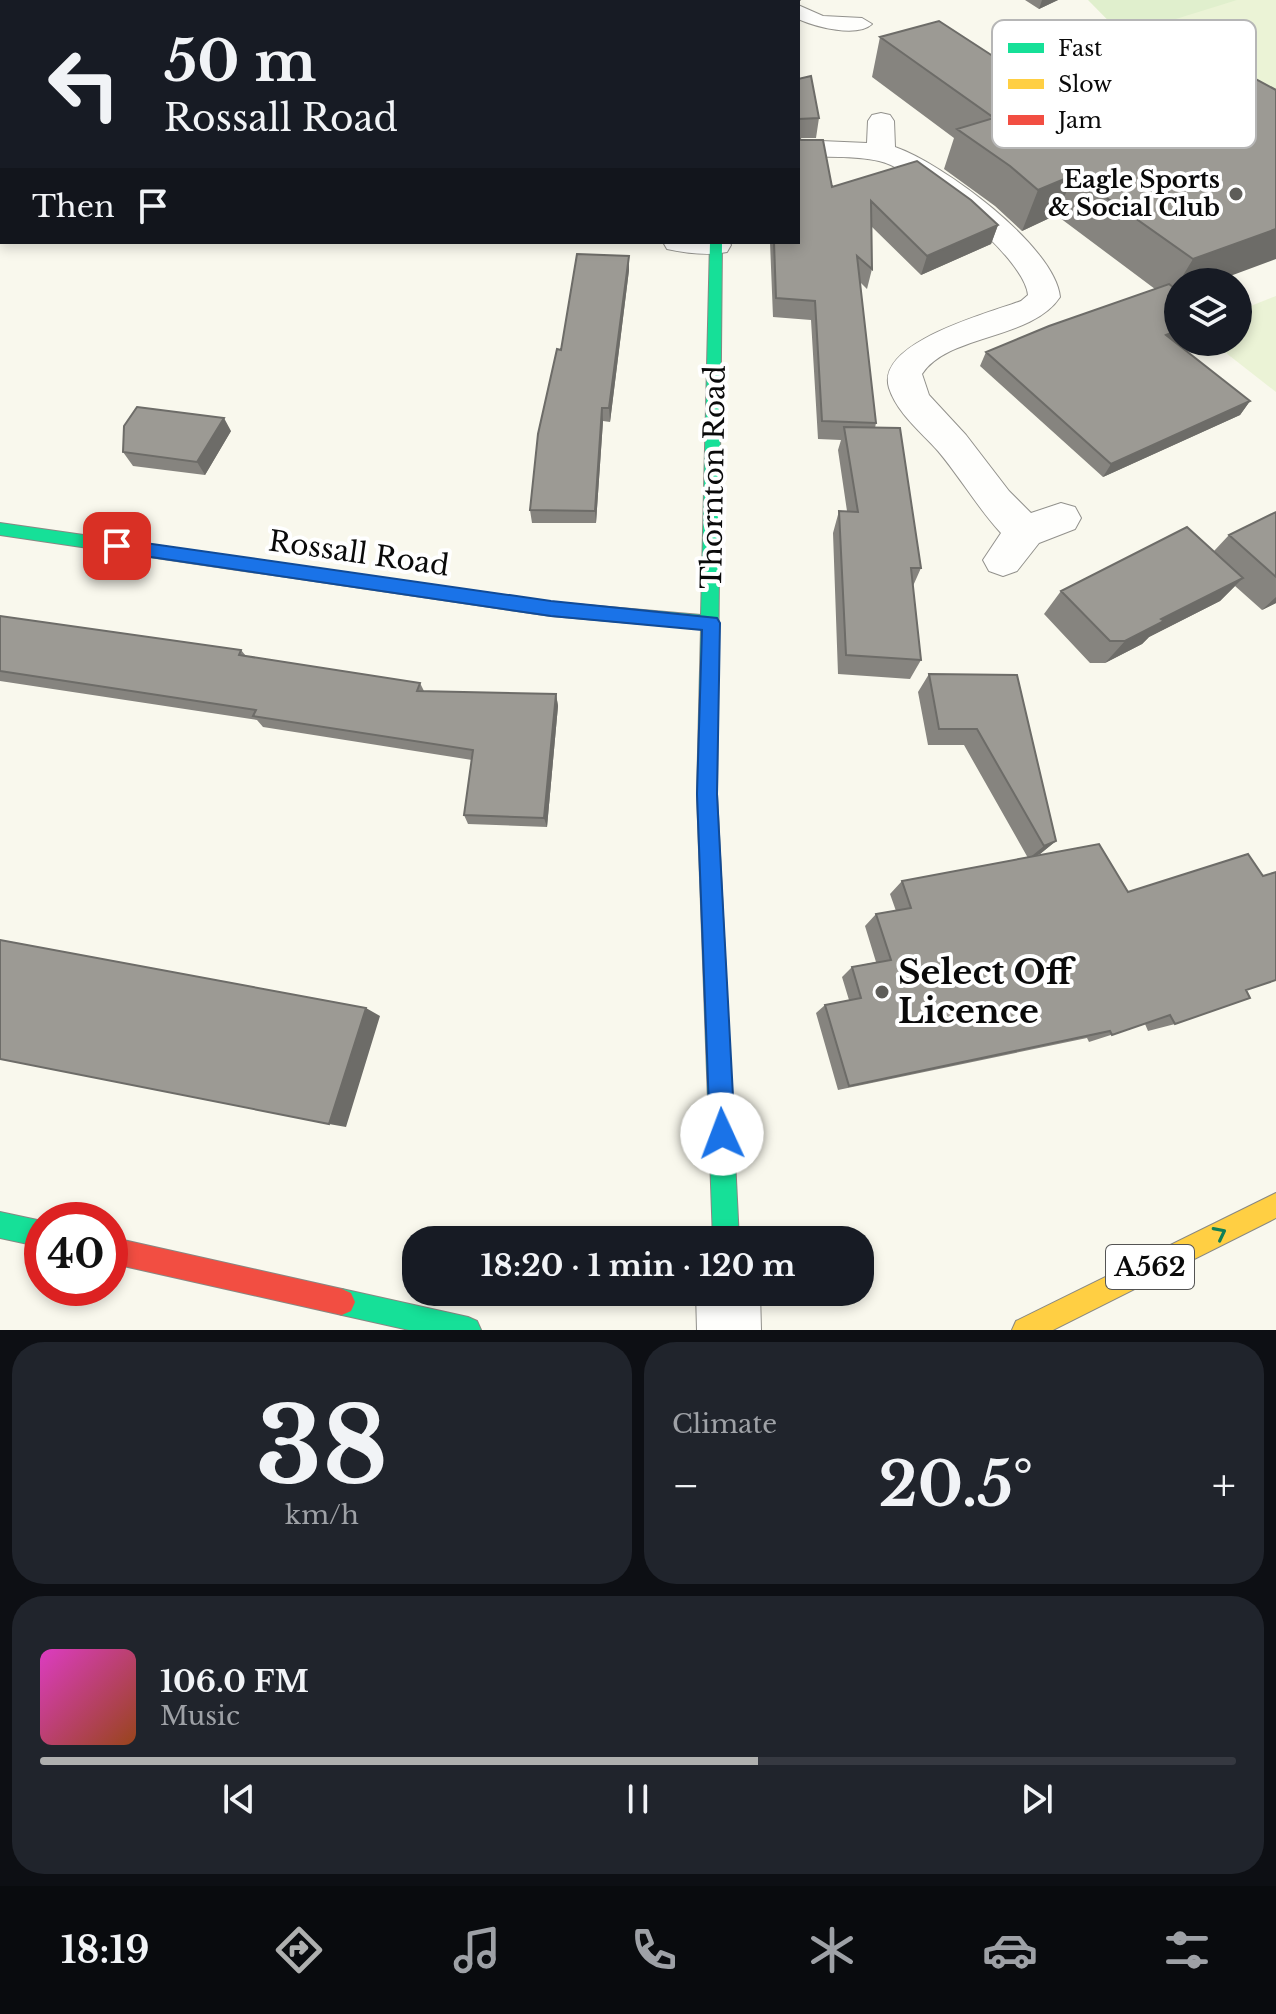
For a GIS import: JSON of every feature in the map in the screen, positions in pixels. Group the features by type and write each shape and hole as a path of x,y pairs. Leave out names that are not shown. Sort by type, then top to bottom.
{"street":[{"path":"800,148 881,136 901,157 933,176 1034,268 1043,284 1044,297 1033,308 928,349 913,361 905,374 907,388 915,403 953,444 995,501 1030,537"},
{"name":"Thornton Road","path":"716,244 707,794 725,1226"},
{"name":"Rossall Road","path":"0,529 551,609 711,623"},
{"name":"A562","path":"1025,1330 1276,1205"},
{"path":"0,1225 24,1230"},
{"path":"128,1254 468,1330"},
{"path":"728,1306 729,1330"},
{"path":"372,1310 388,1330"}],"lane":[{"path":"800,12 809,19 827,23 862,24"}],"green space":[{"path":"1088,0 1276,0 1276,136 1256,124 1256,20 1108,20"},
{"path":"1237,0 1276,0 1276,125 1256,114 1256,20 1173,20"},
{"path":"1276,296 1276,392 1230,356 1252,356 1252,305"}],"building":[{"path":"939,21 992,55 992,117 880,37"},
{"path":"811,76 819,118 800,119 800,79"},
{"path":"1256,79 1276,90 1276,229 1193,259 1074,175 1038,190 957,129 992,119 992,148 1256,148"},
{"path":"800,139 823,140 832,187 917,161 971,200 998,225 927,256 871,201 872,269 857,256 876,423 822,421 815,301 776,298 774,244 800,244"},
{"path":"577,254 629,256 609,408 602,408 595,511 530,510 538,434 557,349 561,350"},
{"path":"1164,286 1164,356 1193,356 1250,401 1111,464 986,352"},
{"path":"137,407 224,418 197,462 123,452 124,426"},
{"path":"844,427 900,428 921,568 911,568 921,660 846,655 839,511 858,512"},
{"path":"1276,512 1276,577 1229,535"},
{"path":"1187,527 1243,578 1161,619 1164,621 1125,641 1110,641 1061,591"},
{"path":"0,616 241,650 239,655 420,683 417,691 556,694 544,818 464,815 473,750 253,716 256,710 0,671"},
{"path":"929,674 1017,675 1056,841 1044,846 977,729 939,729"},
{"path":"1099,844 1128,892 1248,854 1263,876 1276,872 1276,980 1246,990 1250,998 1175,1024 1170,1015 1112,1035 1110,1031 849,1086 825,1005 861,998 852,967 891,960 876,914 911,908 902,881"},
{"path":"0,940 366,1008 329,1124 0,1059"}],"traffic: fast":[{"path":"716,244 707,794 725,1226"},
{"path":"0,529 551,609 711,623"},
{"path":"0,1225 24,1230"},
{"path":"342,1302 468,1330"}],"traffic: slow":[{"path":"1025,1330 1276,1205"}],"traffic: jam":[{"path":"128,1254 342,1302"}],"place":[{"name":"Eagle Sports & Social Club","path":"1236,194"},
{"name":"Select Off Licence","path":"882,992"}],"route":[{"path":"117,546 551,609 711,623 707,794 722,1134"}]}
